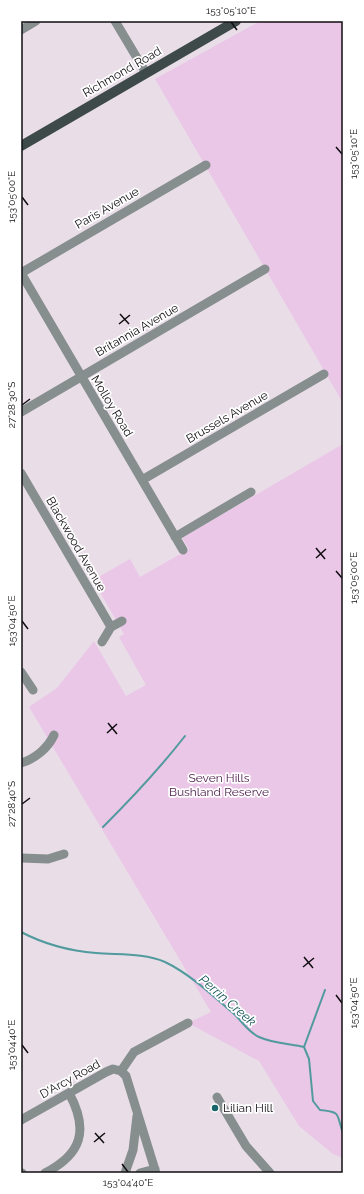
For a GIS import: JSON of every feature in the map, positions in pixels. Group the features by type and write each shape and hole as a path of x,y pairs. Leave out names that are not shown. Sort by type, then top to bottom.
{"main road":[{"name":"Richmond Road","path":"21,146 236,21"}],"street":[{"path":"21,30 36,21"},
{"path":"115,21 146,74"},
{"name":"Paris Avenue","path":"21,273 206,165"},
{"name":"Britannia Avenue","path":"21,412 264,269"},
{"name":"Molloy Road","path":"21,273 183,550"},
{"name":"Brussels Avenue","path":"142,480 324,374"},
{"name":"Blackwood Avenue","path":"21,473 111,627"},
{"path":"175,537 251,492"},
{"path":"102,642 111,627 122,621"},
{"path":"21,672 33,690"},
{"path":"21,763 30,760 50,744 54,735"},
{"path":"21,858 48,860 64,854"},
{"path":"140,1173 155,1171 126,1076 121,1071 134,1052 188,1023"},
{"name":"D'Arcy Road","path":"21,1120 106,1072 113,1069 121,1071"},
{"path":"45,1173 56,1170 71,1156 79,1141 80,1123 77,1110 68,1093"},
{"path":"217,1097 246,1146 270,1173"},
{"path":"125,1173 133,1150 138,1112"}],"green space":[{"path":"260,21 343,21 343,403 155,79"},
{"name":"Seven Hills Bushland Reserve","path":"343,444 343,1158 333,1154 299,1126 259,1061 188,1023 211,1012 29,707 57,688 94,641 126,696 146,685 119,637 124,634 93,580 130,559 140,577 189,549 182,538"}],"waterway":[{"path":"103,827 146,783 185,736"},
{"name":"Perrin Creek","path":"21,932 39,940 67,949 149,957 165,962 183,972 200,985 233,1013 255,1035 270,1041 304,1047 309,1059 313,1101 320,1110 332,1112 337,1115 343,1133"},
{"path":"304,1047 325,990"}],"place":[{"name":"Lilian Hill","path":"215,1108"}]}
